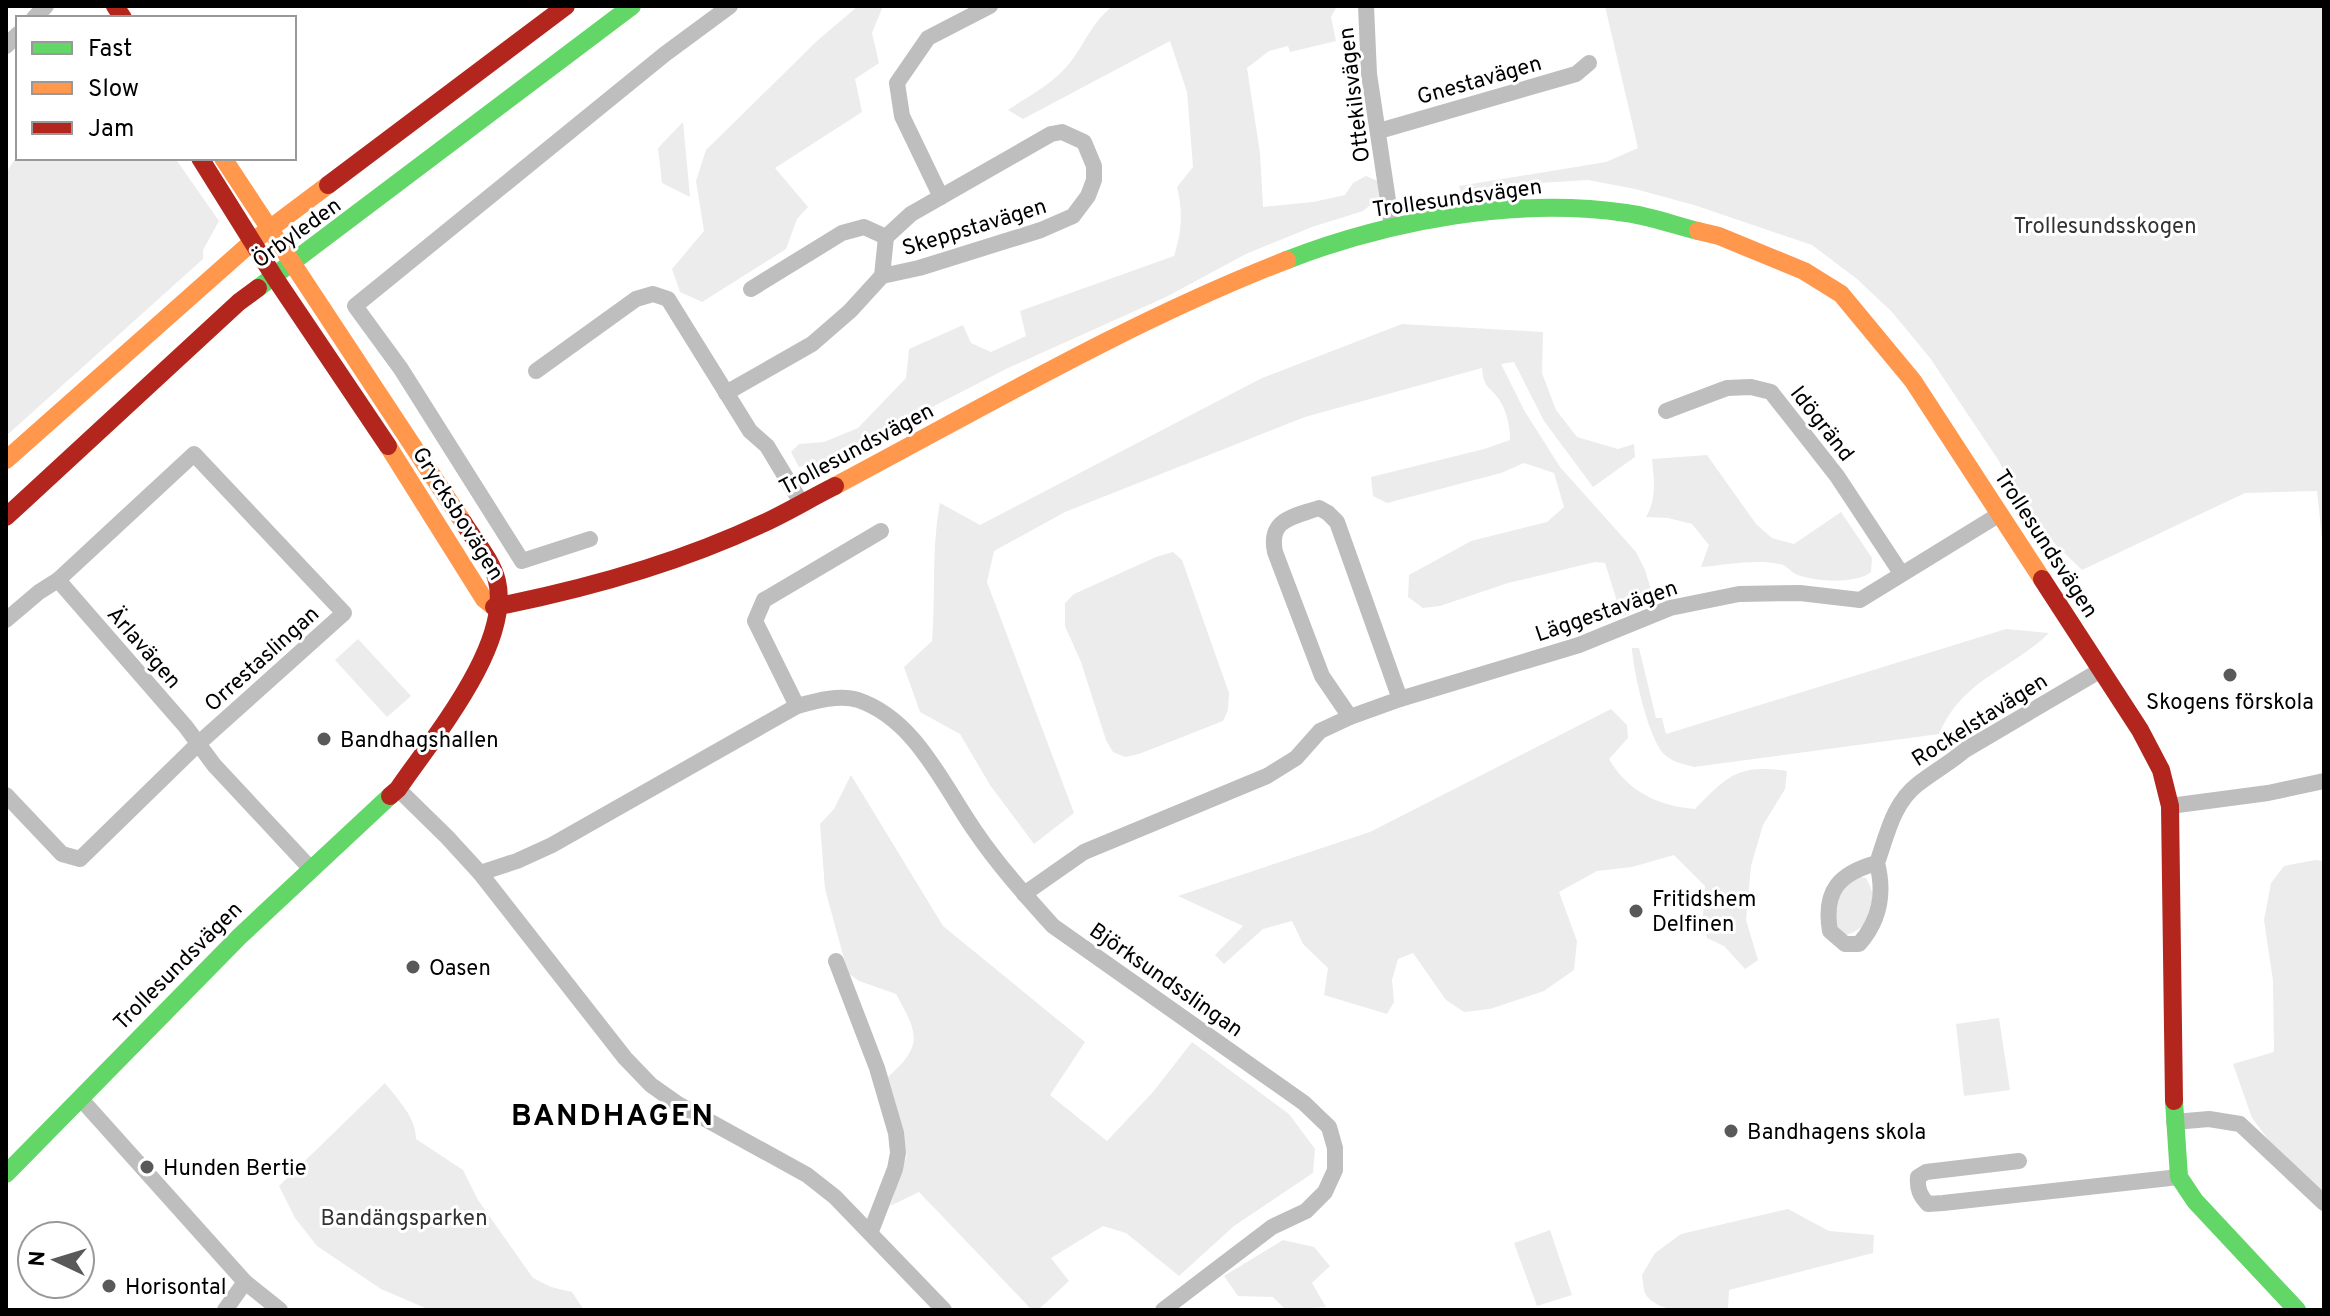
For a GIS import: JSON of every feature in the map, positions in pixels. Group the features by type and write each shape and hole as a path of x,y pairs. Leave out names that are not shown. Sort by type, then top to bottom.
{"street":[{"name":"Örbyleden","path":"6,460 252,242 566,6"},
{"name":"Örbyleden","path":"6,517 239,302 275,278 632,6"},
{"name":"Grycksbovägen","path":"590,539 522,561 401,369 355,306 665,54 730,6"},
{"name":"Skeppstavägen","path":"941,197 902,116 897,83 928,38 990,6"},
{"name":"Ottekilsvägen","path":"1366,6 1369,74 1392,227"},
{"name":"Gnestavägen","path":"1379,131 1576,74 1589,63"},
{"name":"Skeppstavägen","path":"726,393 812,344 850,311 882,276 919,268 1063,222 1073,216 1088,196 1094,180 1094,166 1084,142 1062,132 1051,134 911,214 886,237 882,276"},
{"name":"Grycksbovägen","path":"201,160 275,278 351,388 484,599 494,607 499,593 486,558 224,160"},
{"name":"Trollesundsvägen","path":"6,1174 197,978 398,789 480,668 489,647 494,607 575,591 664,563 765,523 1144,322 1226,284 1311,251 1392,227 1474,214 1549,207 1627,213 1719,236 1804,271 1841,294 1913,381 2000,514 2140,730 2161,770 2170,806 2174,1122 2179,1177"},
{"name":"Skeppstavägen","path":"751,289 842,233 864,227 886,237"},
{"path":"536,371 636,299 653,294 668,299 750,431 767,446 802,504"},
{"name":"Idögränd","path":"1666,411 1727,388 1751,387 1771,392 1837,476 1901,573"},
{"name":"Orrestaslingan","path":"6,620 58,580 194,454 344,613 199,743 80,859 62,854 6,795"},
{"path":"1350,717 1322,676 1275,552 1272,537 1277,527 1288,518 1319,508 1337,522 1400,699"},
{"name":"Läggestavägen","path":"1024,894 1084,852 1267,776 1296,758 1320,731 1350,717 1579,645 1670,608 1739,594 1800,593 1860,600 2000,514"},
{"path":"797,706 755,621 764,600 881,531"},
{"name":"Ärlavägen","path":"58,580 199,743"},
{"name":"Rockelstavägen","path":"1877,863 1858,868 1840,879 1833,890 1828,920 1830,931 1845,944 1859,944 1877,918 1882,881 1877,863 1896,809 1916,785 1965,750 2101,670"},
{"name":"Björksundsslingan","path":"480,873 552,845 797,706 818,700 851,698 888,717 909,733 977,834 1053,926 1304,1103 1329,1127 1335,1148 1335,1170 1325,1192 1306,1211 1272,1227 1163,1310"},
{"path":"199,743 214,765 311,869"},
{"path":"2170,806 2268,793 2324,781"},
{"path":"398,789 480,873 625,1058 651,1085 678,1104 807,1175 871,1231 944,1310"},
{"path":"836,961 877,1068 896,1133 898,1153 895,1169 871,1231"},
{"path":"80,1098 245,1282 280,1310"},
{"path":"2174,1122 2209,1119 2240,1124 2324,1203"},
{"path":"2019,1161 1926,1172 1918,1177 1917,1186 1928,1204 2179,1177 2195,1201 2297,1310"},
{"path":"225,1310 245,1282"}],"green space":[{"path":"858,6 883,6 872,33 879,63 855,79 862,112 775,168 808,207 797,219 786,249 702,302 680,292 672,269 704,231 696,181 706,150 818,40"},
{"path":"1113,6 1337,6 1331,17 1336,41 1290,52 1288,46 1269,51 1247,68 1260,153 1263,207 1345,195 1353,183 1366,176 1378,181 1379,198 1363,211 1312,227 1246,254 1166,297 1008,368 827,461 799,467 791,452 799,444 824,442 858,428 906,378 909,349 963,325 971,343 991,352 1026,336 1020,311 1174,256 1181,222 1177,187 1193,167 1187,92 1170,41 1023,119 1008,110 1066,68 1095,25"},
{"name":"Trollesundsskogen","path":"1605,6 2324,6 2324,558 2317,491 2245,493 2082,570 2022,512 1999,461 1930,358 1892,312 1857,279 1812,245 1694,205 1588,180 1506,185 1461,193 1459,186 1606,162 1638,148"},
{"path":"683,122 690,197 662,183 658,148"},
{"path":"16,157 16,160 176,160 219,221 203,250 203,259 6,436 6,173"},
{"path":"1402,324 1543,332 1542,373 1556,410 1577,437 1618,449 1634,444 1635,457 1593,487 1544,421 1514,362 1501,364 1524,410 1560,467 1636,552 1654,599 1622,617 1605,563 1595,562 1508,583 1440,606 1423,608 1408,597 1409,575 1471,541 1547,522 1564,507 1554,473 1524,463 1501,473 1387,503 1373,496 1371,477 1510,440 1505,410 1486,384 1482,368 1305,417 1065,512 994,551 987,582 1074,813 1034,844 990,785 960,734 920,712 904,667 932,641 940,503 980,525 1262,378"},
{"path":"1707,455 1756,524 1772,538 1794,544 1841,512 1872,558 1871,572 1856,579 1836,581 1806,577 1773,563 1701,567 1709,545 1692,524 1646,517 1653,496 1652,459"},
{"path":"1173,552 1182,560 1229,693 1228,710 1223,721 1125,757 1113,752 1106,740 1081,662 1065,626 1065,603 1074,594"},
{"path":"2006,629 2049,633 1974,688 1949,715 1939,734 1694,767 1665,755 1653,736 1635,672 1632,648 1639,648 1656,718 1662,718 1666,734"},
{"path":"358,639 411,696 387,717 335,660"},
{"path":"1611,709 1627,725 1628,738 1609,759 1635,789 1657,801 1695,809 1735,775 1757,769 1787,771 1785,789 1763,825 1751,866 1746,920 1758,960 1745,969 1724,946 1707,938 1703,917 1705,886 1674,855 1632,867 1597,871 1559,892 1577,941 1574,970 1544,991 1490,1009 1464,1012 1446,1000 1413,953 1398,959 1392,980 1394,1002 1387,1014 1324,995 1328,968 1303,944 1292,921 1263,929 1224,964 1215,955 1243,926 1178,896 1370,832"},
{"path":"851,775 943,926 1085,1042 1050,1095 1107,1141 1153,1092 1192,1042 1289,1114 1315,1149 1313,1173 1234,1226 1179,1276 1126,1233 1103,1226 1051,1258 1069,1281 1038,1310 1032,1310 919,1192 890,1206 907,1155 887,1078 907,1057 914,1039 909,1020 896,994 859,981 848,973 825,889 820,824 834,809"},
{"path":"2324,861 2324,1193 2284,1161 2252,1118 2233,1064 2274,1052 2273,981 2264,920 2271,883 2284,866"},
{"path":"1854,876 1866,878 1873,906 1860,928 1842,936 1836,932 1834,903"},
{"path":"1999,1018 2010,1090 1964,1096 1956,1024"},
{"name":"Bandängsparken","path":"385,1083 410,1116 416,1139 463,1170 478,1200 533,1278 572,1292 584,1310 430,1310 381,1289 317,1246 295,1218 279,1186"},
{"path":"1788,1209 1829,1231 1874,1235 1873,1253 1729,1290 1728,1308 1696,1311 1672,1309 1653,1302 1646,1295 1642,1275 1655,1253 1681,1234"},
{"path":"1550,1230 1572,1295 1537,1306 1514,1243"},
{"path":"1283,1240 1314,1247 1330,1266 1312,1283 1326,1307 1286,1310 1273,1297 1238,1296 1224,1276"}],"traffic: fast":[{"path":"258,288 632,6"},
{"path":"1287,260 1411,223 1498,210 1584,209 1626,213 1698,231"},
{"path":"6,1174 240,936 390,796"},
{"path":"2174,1101 2179,1177 2195,1201 2297,1310"}],"traffic: slow":[{"path":"224,160 463,522"},
{"path":"6,460 252,242 328,185"},
{"path":"1698,231 1719,236 1804,271 1841,294 1913,381 2042,579"},
{"path":"835,486 1114,337 1287,260"},
{"path":"388,446 484,599 494,607"}],"traffic: jam":[{"path":"115,6 122,16"},
{"path":"328,185 566,6"},
{"path":"201,160 275,278 388,446"},
{"path":"6,517 239,302 258,288"},
{"path":"494,607 597,583 699,550 764,523 835,486"},
{"path":"390,796 398,789 466,690 493,633 498,606 495,573 463,522"},
{"path":"2042,579 2140,730 2161,770 2170,806 2174,1101"}],"place":[{"name":"Skogens förskola","path":"2230,675"},
{"name":"Bandhagshallen","path":"324,739"},
{"name":"Fritidshem Delfinen","path":"1636,911"},
{"name":"Oasen","path":"413,967"},
{"name":"Bandhagens skola","path":"1731,1131"},
{"name":"Hunden Bertie","path":"147,1167"},
{"name":"Horisontal","path":"109,1286"}],"district":[{"name":"BANDHAGEN","path":"613,1115"}]}
